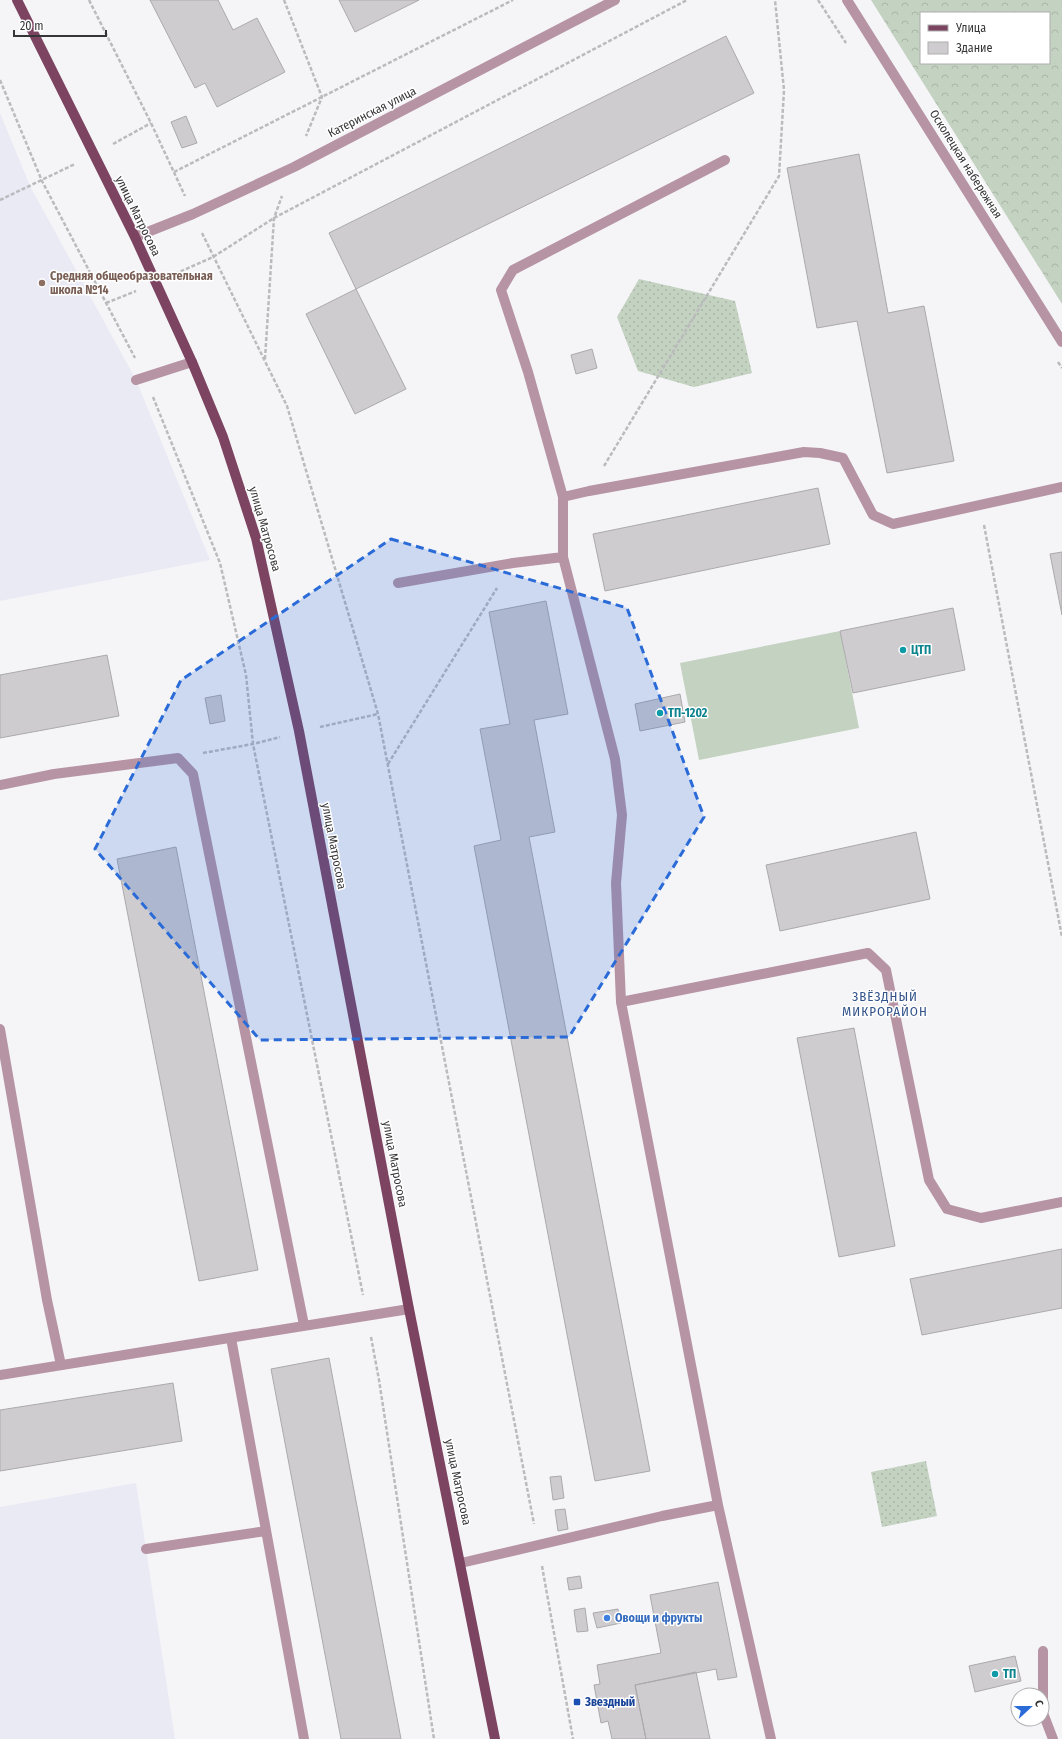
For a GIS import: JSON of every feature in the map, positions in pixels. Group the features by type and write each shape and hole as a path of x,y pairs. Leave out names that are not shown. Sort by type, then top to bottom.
{"main road":[{"name":"улица Матросова","path":"17,0 135,237 192,362 223,436 256,538 299,732 409,1309 495,1739"}],"street":[{"name":"Катеринская улица","path":"135,237 193,214 294,167 615,0"},
{"name":"Осколецкая набережная","path":"847,0 1062,342"},
{"path":"725,160 513,270 501,290 528,372 563,498 563,557 616,766 622,815 616,883 621,1002 718,1505 771,1739"},
{"path":"141,378 192,362"},
{"path":"563,498 589,491 804,452 820,453 843,458 873,515 893,524 1062,487"},
{"path":"398,583 513,563 563,557"},
{"path":"0,785 54,774 178,758 194,774 304,1325"},
{"path":"621,1002 868,953 886,970 929,1180 947,1209 982,1218 1062,1202"},
{"path":"0,1029 47,1300 61,1364"},
{"path":"0,1375 304,1325 367,1317 409,1309"},
{"path":"231,1338 304,1739"},
{"path":"461,1563 662,1516 718,1505"},
{"path":"146,1549 266,1531"},
{"path":"1043,1651 1043,1712 1053,1739"}],"path":[{"path":"89,0 287,406 378,714 538,1545 573,1739"},
{"path":"265,360 274,218 322,97 284,0"},
{"path":"174,172 513,0"},
{"path":"214,257 274,218 687,0"},
{"path":"589,491 779,176 784,90 775,0"},
{"path":"0,80 42,181 141,378 220,564 246,674 253,744 379,1380 434,1739"},
{"path":"980,504 1062,937"},
{"path":"388,765 513,563"},
{"path":"178,758 253,744"}],"highlighted area":[{"path":"391,539 627,608 704,817 569,1037 260,1040 95,849 181,680"}],"shaded area":[{"name":"Средняя общеобразовательная школа №14","path":"0,113 30,186 136,380 210,560 0,601"},
{"path":"136,1483 175,1739 0,1739 0,1507"}],"green space":[{"path":"871,0 1062,0 1062,304"},
{"path":"639,279 735,301 752,373 694,387 638,371 617,317"},
{"path":"840,631 859,728 699,760 680,663"},
{"path":"926,1461 937,1516 882,1527 871,1472"}],"building":[{"path":"150,0 218,0 233,30 257,18 285,72 217,107 205,83 195,88"},
{"path":"339,0 419,0 355,32"},
{"path":"726,36 754,93 356,289 329,233"},
{"path":"186,116 197,143 182,148 171,122"},
{"path":"859,154 888,313 924,306 954,461 887,473 857,321 817,328 787,168"},
{"path":"356,289 406,389 355,414 306,314"},
{"path":"592,349 597,368 576,374 571,355"},
{"path":"818,488 830,544 605,591 593,534"},
{"path":"1062,552 1062,615 1050,554"},
{"path":"546,601 568,714 534,720 555,832 529,837 650,1471 595,1481 474,846 501,840 480,729 510,724 489,612"},
{"name":"ЦТП","path":"953,608 965,670 853,693 840,631"},
{"path":"107,655 119,716 0,738 0,675"},
{"name":"ТП-1202","path":"680,694 685,722 640,731 635,704"},
{"path":"221,695 225,721 210,724 205,698"},
{"path":"916,832 930,899 780,931 766,865"},
{"path":"176,847 258,1270 199,1281 117,859"},
{"path":"854,1028 895,1246 839,1257 797,1038"},
{"path":"1062,1249 1062,1308 922,1335 910,1279"},
{"path":"329,1358 401,1739 341,1739 271,1369"},
{"path":"173,1383 182,1441 0,1471 0,1410"},
{"path":"561,1476 564,1498 553,1500 550,1477"},
{"path":"565,1509 568,1529 558,1531 555,1510"},
{"path":"580,1576 582,1588 569,1590 567,1578"},
{"path":"718,1582 737,1677 718,1680 716,1669 635,1685 646,1739 612,1739 608,1721 601,1723 594,1685 600,1684 597,1665 661,1653 650,1595"},
{"path":"585,1608 588,1631 577,1632 574,1610"},
{"name":"Овощи и фрукты","path":"618,1609 621,1623 597,1628 593,1613"},
{"name":"ТП","path":"1015,1656 1021,1681 975,1692 969,1666"},
{"path":"696,1672 710,1739 646,1739 635,1685"}],"place":[{"name":"Средняя общеобразовательная школа №14","path":"42,283"},
{"name":"ЦТП","path":"903,650"},
{"name":"ТП-1202","path":"660,713"},
{"name":"Овощи и фрукты","path":"607,1618"},
{"name":"ТП","path":"995,1674"},
{"name":"Звездный","path":"577,1702"}],"district":[{"name":"ЗВЁЗДНЫЙ МИКРОРАЙОН","path":"885,1004"}]}
